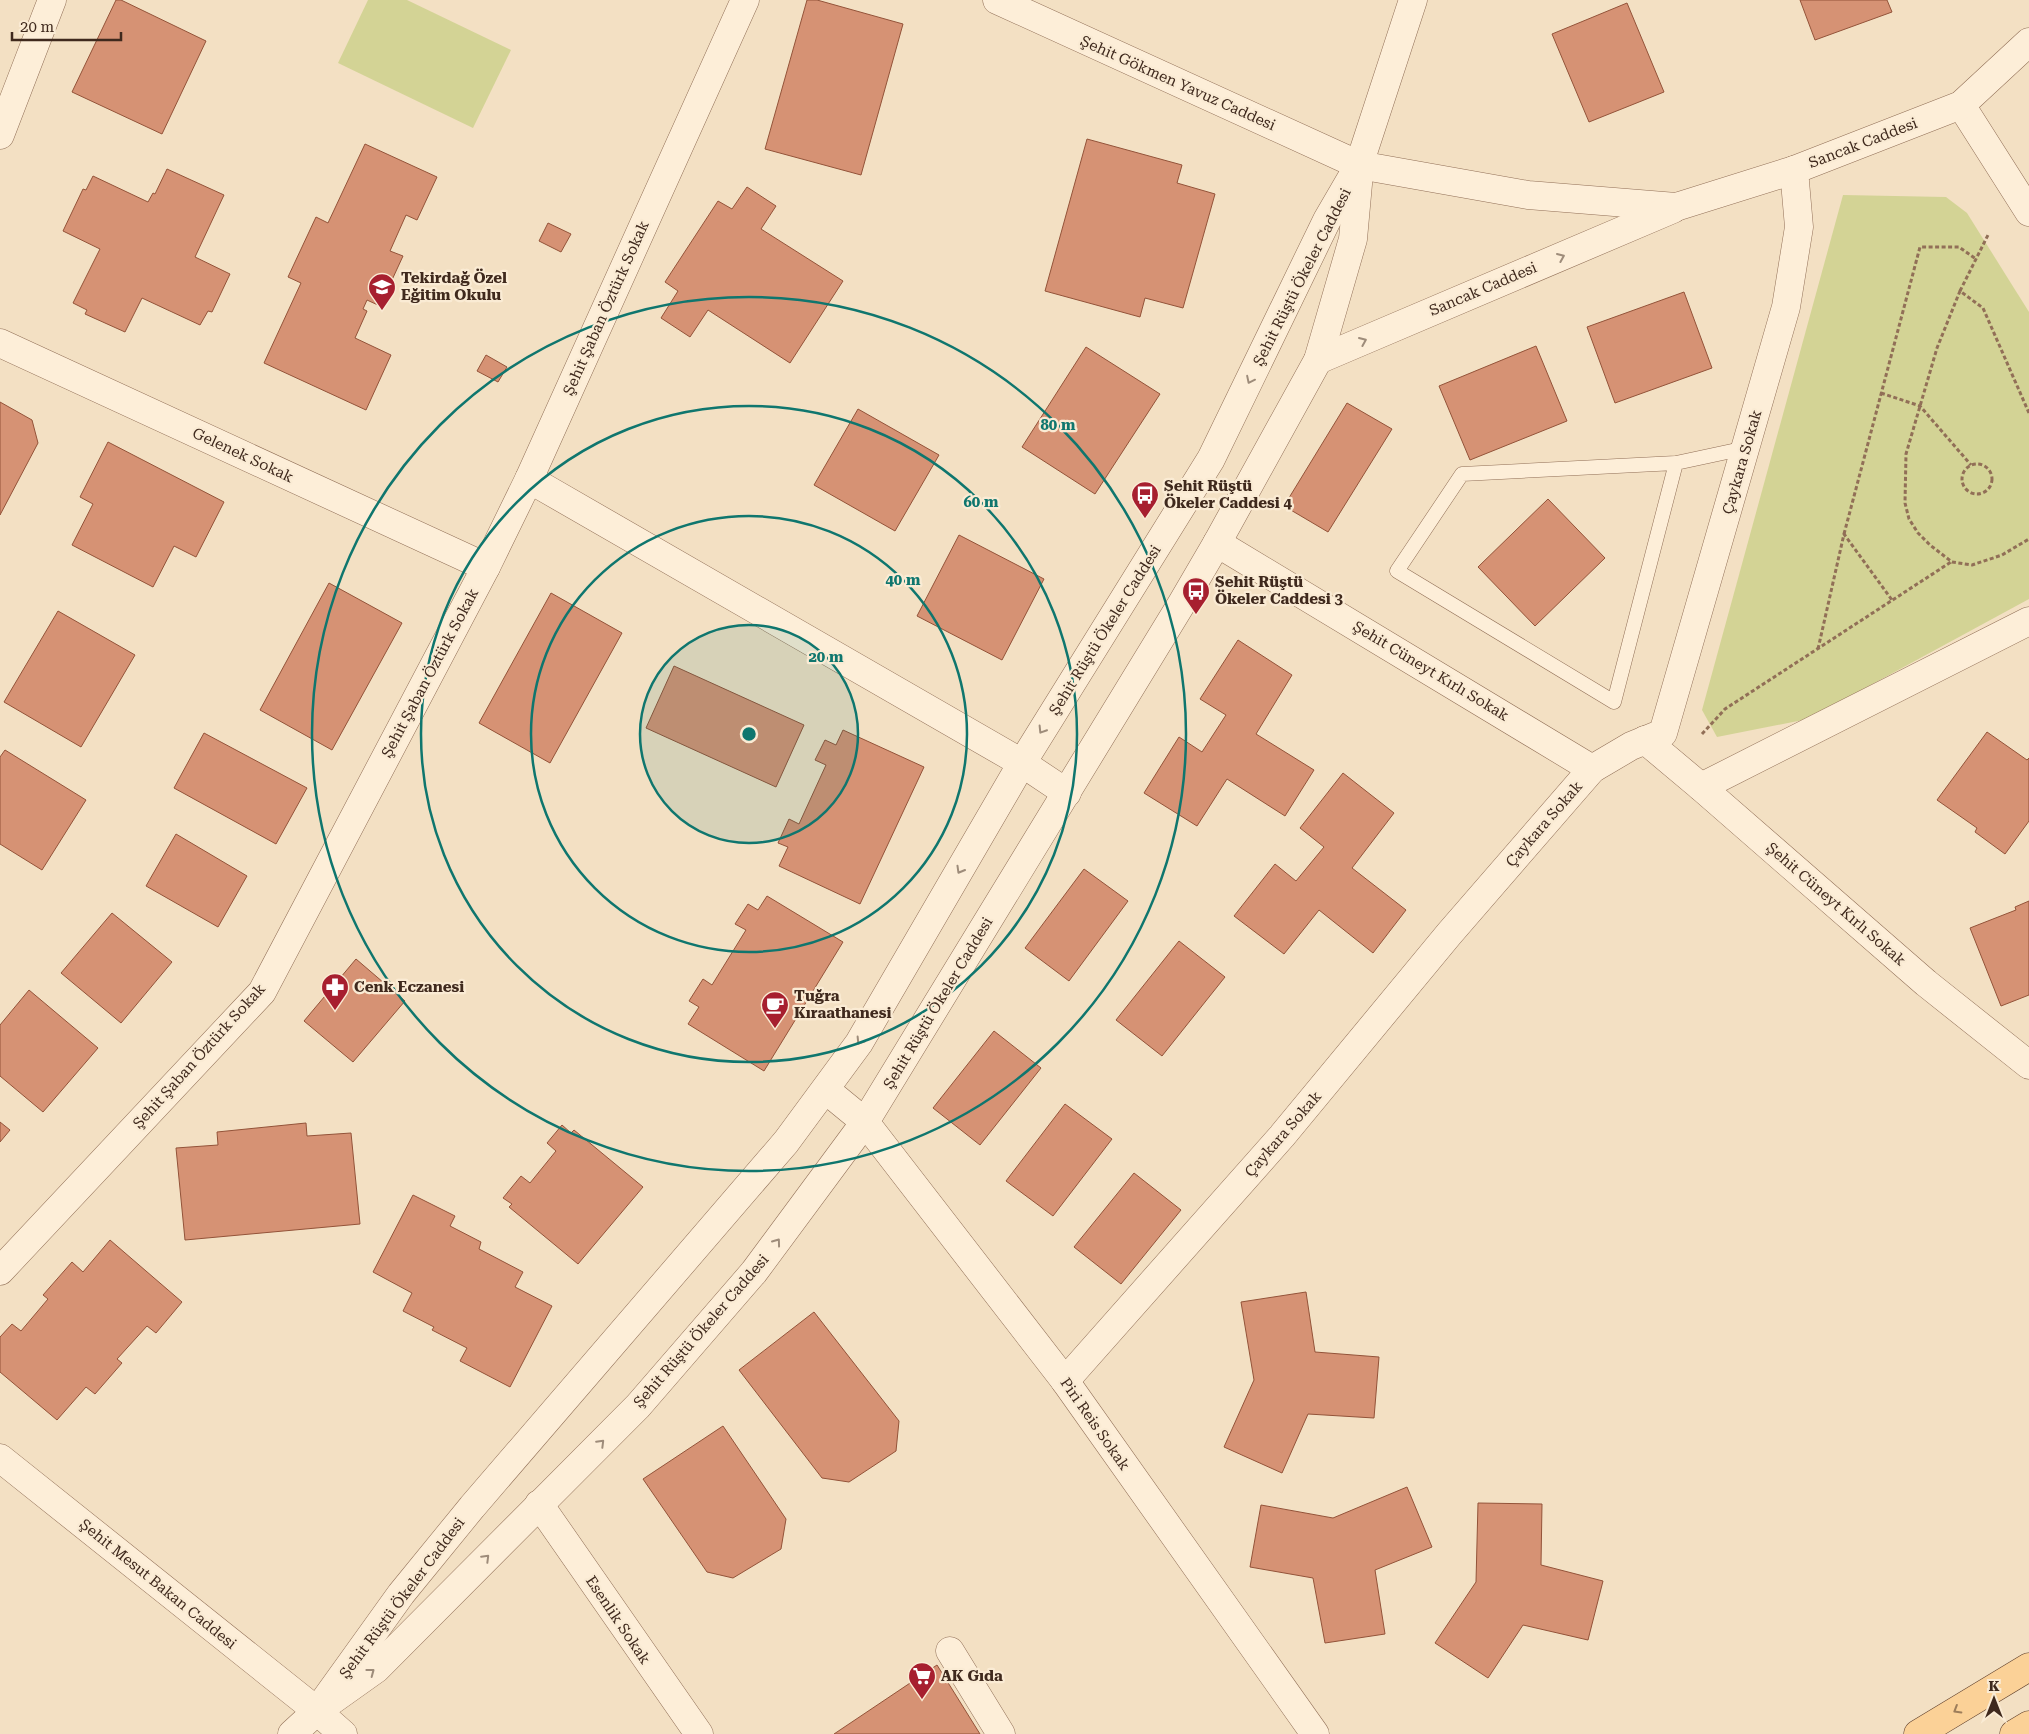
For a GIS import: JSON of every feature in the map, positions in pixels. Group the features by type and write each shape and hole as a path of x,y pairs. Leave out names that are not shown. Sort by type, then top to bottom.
{"main road":[{"path":"1918,1734 2029,1667"},
{"path":"2014,1734 2029,1725"}],"street":[{"path":"0,136 52,0"},
{"name":"Şehit Şaban Öztürk Sokak","path":"0,1271 262,992 486,567 529,479 745,0"},
{"name":"Şehit Gökmen Yavuz Caddesi","path":"997,0 1359,165"},
{"name":"Şehit Rüştü Ökeler Caddesi","path":"320,1722 401,1594 466,1514 786,1142 859,1043 1022,763 1211,459 1327,220 1359,165 1413,0"},
{"name":"Sancak Caddesi","path":"1318,360 1676,208 1794,170 1961,105 2029,42"},
{"path":"1961,105 2029,212"},
{"name":"Şehit Rüştü Ökeler Caddesi","path":"292,1734 320,1722 376,1669 638,1406 748,1280 865,1122 1218,543 1318,360 1352,239 1359,165"},
{"name":"Sancak Caddesi","path":"1359,165 1528,195 1676,208"},
{"name":"Çaykara Sokak","path":"1065,1381 1282,1136 1450,934 1592,769 1663,732 1786,307 1799,227 1794,170"},
{"name":"Gelenek Sokak","path":"0,343 486,567"},
{"path":"529,479 1022,763 1067,793"},
{"name":"Şehit Cüneyt Kırlı Sokak","path":"1218,543 1592,769"},
{"path":"1701,787 2029,621"},
{"name":"Şehit Cüneyt Kırlı Sokak","path":"1645,740 1926,983 2029,1064"},
{"name":"Piri Reis Sokak","path":"826,1090 865,1122 1065,1381 1315,1734"},
{"name":"Şehit Mesut Bakan Caddesi","path":"0,1458 320,1722 343,1734"},
{"name":"Esenlik Sokak","path":"539,1504 699,1734"},
{"path":"950,1650 1001,1734"}],"lane":[{"path":"1676,463 1614,702 1397,571 1462,474 1676,463 1746,448"}],"path":[{"path":"1988,235 1960,290 1936,348 1906,454 1905,503 1909,519 1918,533 1952,562 1972,565 2002,556 2029,539"},
{"path":"1818,649 1844,534 1920,248 1959,248 1976,259"},
{"path":"1960,290 1983,308 2029,413"},
{"path":"1881,393 1920,406 1972,464 1985,466 1990,472 1990,486 1978,494 1972,493 1962,483 1962,476 1972,464"},
{"path":"1844,534 1892,600"},
{"path":"1702,734 1725,709 1952,562"}],"green space":[{"path":"368,0 407,0 511,50 473,128 338,63"},
{"path":"1843,195 1946,197 1967,213 2029,312 2029,599 1808,719 1717,737 1702,710"}],"building":[{"path":"116,0 121,0 206,41 162,134 72,92"},
{"path":"807,0 817,0 903,24 861,175 765,149"},
{"path":"1800,0 1887,0 1892,12 1815,40"},
{"path":"1627,3 1664,92 1589,122 1552,34"},
{"path":"1087,139 1182,165 1177,183 1215,194 1183,308 1145,298 1140,317 1045,291"},
{"path":"365,144 437,177 417,220 406,215 390,251 403,256 380,306 367,300 363,309 367,311 355,338 391,355 366,410 264,363 301,283 288,277 316,217 328,223"},
{"path":"167,169 224,195 195,257 230,274 212,312 208,311 200,325 142,298 125,332 85,314 87,310 73,303 100,249 63,231 83,189 86,190 93,176 148,202 153,193 155,194"},
{"path":"747,187 776,206 761,229 843,281 790,363 708,310 690,337 661,318 678,291 665,282 718,201 732,209"},
{"path":"548,223 571,234 561,252 539,241"},
{"path":"1684,292 1712,368 1615,403 1587,327"},
{"path":"1536,346 1567,421 1470,460 1439,386"},
{"path":"1086,347 1160,394 1095,494 1022,447"},
{"path":"486,355 507,367 498,382 477,371"},
{"path":"0,402 32,420 38,443 0,515"},
{"path":"1347,403 1392,429 1328,532 1284,506"},
{"path":"858,409 939,455 895,531 814,485"},
{"path":"108,442 224,502 196,557 174,546 153,587 72,545 93,504 80,497"},
{"path":"1548,499 1605,558 1535,626 1478,567"},
{"path":"959,535 1044,579 1002,660 917,616"},
{"path":"329,583 402,623 332,750 260,710"},
{"path":"551,593 622,633 550,763 479,723"},
{"path":"58,611 135,655 81,747 4,702"},
{"path":"1238,640 1292,675 1256,734 1314,770 1285,816 1227,779 1197,826 1144,793 1179,737 1202,752 1226,715 1200,699"},
{"path":"674,666 804,725 776,787 646,728"},
{"path":"843,730 924,767 860,904 779,866 788,847 778,843 789,819 799,824 826,765 815,760 825,740 836,745"},
{"path":"1987,732 2027,760 2029,758 2029,821 2005,854 1975,832 1977,828 1937,800"},
{"path":"204,733 307,788 276,844 174,788"},
{"path":"5,750 86,800 42,870 0,844 0,757"},
{"path":"1343,773 1394,813 1352,868 1406,910 1373,953 1319,910 1284,954 1234,916 1275,864 1296,881 1324,847 1300,828"},
{"path":"176,834 247,876 218,927 146,886"},
{"path":"1084,869 1128,901 1069,981 1025,948"},
{"path":"767,896 843,942 764,1071 688,1024 699,1007 689,1001 703,979 712,985 746,930 735,924 748,904 758,910"},
{"path":"2029,901 2029,995 2001,1006 1970,928 2016,910 2015,907"},
{"path":"112,913 172,962 121,1023 61,973"},
{"path":"1179,941 1225,977 1162,1056 1116,1020"},
{"path":"356,959 405,1001 353,1062 304,1021"},
{"path":"29,990 98,1048 43,1112 0,1076 0,1025"},
{"path":"994,1031 1041,1068 980,1145 933,1108"},
{"path":"1065,1104 1112,1139 1053,1216 1006,1181"},
{"path":"0,1122 10,1130 0,1142"},
{"path":"306,1123 307,1136 351,1133 360,1224 185,1240 176,1148 218,1145 217,1132"},
{"path":"562,1125 571,1133 574,1130 643,1187 578,1264 509,1207 512,1204 503,1198 521,1176 530,1183 556,1151 547,1143"},
{"path":"1134,1173 1181,1210 1121,1284 1074,1247"},
{"path":"413,1195 455,1216 450,1226 481,1242 479,1249 523,1272 515,1287 552,1306 510,1387 460,1361 467,1348 432,1330 434,1327 403,1311 412,1293 373,1272"},
{"path":"110,1240 182,1302 156,1333 147,1326 117,1359 122,1363 95,1394 86,1387 57,1420 0,1372 0,1337 12,1324 21,1331 48,1299 43,1295 72,1262 83,1272"},
{"path":"1306,1292 1315,1352 1379,1357 1374,1418 1308,1414 1282,1473 1224,1447 1254,1380 1241,1302"},
{"path":"814,1312 899,1421 896,1451 849,1482 822,1478 739,1370"},
{"path":"723,1426 786,1519 781,1549 733,1578 707,1572 643,1479"},
{"path":"1407,1487 1432,1547 1375,1570 1385,1634 1325,1643 1313,1578 1250,1567 1261,1505 1333,1518"},
{"path":"1478,1503 1542,1504 1541,1565 1603,1581 1588,1640 1523,1625 1488,1678 1435,1643 1476,1582"},
{"name":"AK Gıda","path":"937,1665 980,1734 834,1734"}],"place":[{"name":"Tekirdağ Özel Eğitim Okulu","path":"382,311"},
{"name":"Şehit Rüştü Ökeler Caddesi 4","path":"1145,519"},
{"name":"Şehit Rüştü Ökeler Caddesi 3","path":"1196,615"},
{"name":"Cenk Eczanesi","path":"335,1011"},
{"name":"Tuğra Kıraathanesi","path":"775,1029"},
{"name":"AK Gıda","path":"922,1700"}]}
